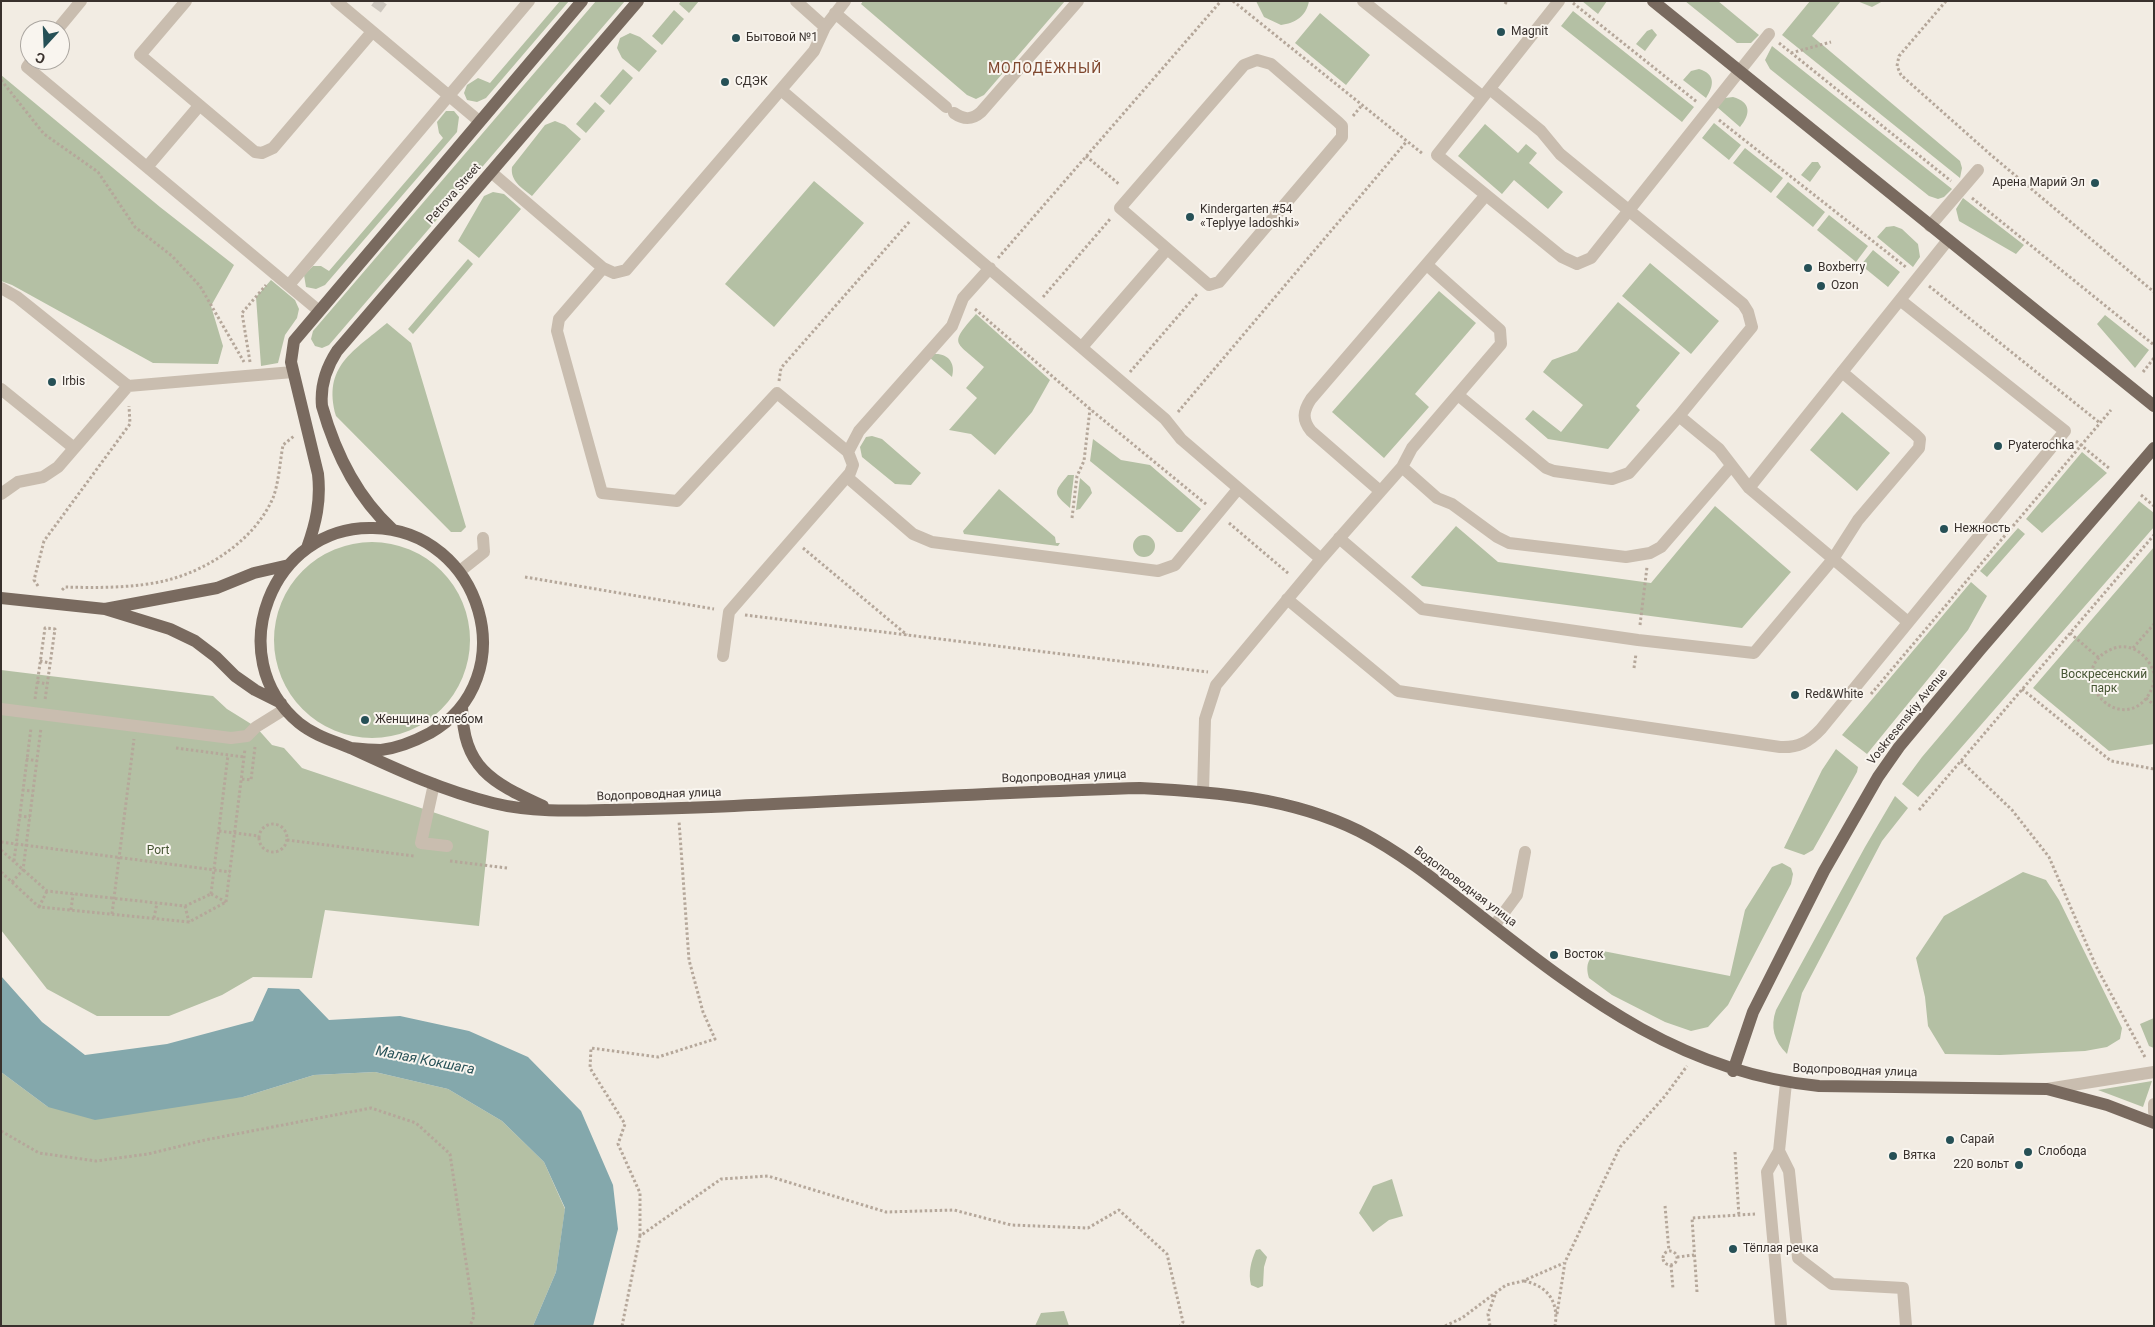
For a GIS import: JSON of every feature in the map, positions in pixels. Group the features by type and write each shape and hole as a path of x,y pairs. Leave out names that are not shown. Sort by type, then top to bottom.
{"main road":[{"path":"307,548 315,526 320,491 307,425 293,372 291,354 294,340 582,1"},
{"name":"Petrova Street","path":"392,529 376,515 353,483 326,419 322,406 322,385 326,371 337,351 638,1"},
{"path":"1653,1 2154,406"},
{"name":"Voskresenskiy Avenue","path":"1733,1071 1754,1012 1824,871 1878,777 1899,747 1974,657 2154,448"},
{"path":"392,529 412,535 430,544 460,571 472,590 480,610 483,630 478,672 462,706 440,727 413,742 382,750 350,748 322,738 300,724 283,706 269,681 262,657 260,632 265,608 274,585 289,564 307,548 327,537 348,530 392,529"},
{"path":"105,609 208,590 254,573 289,564"},
{"path":"1,598 105,609 170,629 195,641 216,657 235,676 283,706"},
{"path":"462,706 462,731 468,748 476,762 490,778 508,790 550,810"},
{"name":"Водопроводная улица","path":"350,748 381,764 491,803 514,808 550,810 678,809 1058,790 1140,788 1260,798 1310,812 1359,831 1411,862 1569,984 1617,1016 1694,1056 1733,1071 1786,1083 1819,1086 2047,1089 2107,1105 2154,1124"}],"street":[{"path":"65,20 81,1"},
{"path":"186,1 140,55 249,149 262,153 268,151 372,32"},
{"path":"336,1 480,121"},
{"path":"289,285 529,1"},
{"path":"796,1 825,28"},
{"path":"491,172 603,268 614,273 626,270 814,51 825,28 845,1"},
{"path":"835,13 950,110 965,118 971,118 981,112 1078,1"},
{"path":"1362,1 1486,93 1541,130 1560,154 1743,304 1751,319 1752,326 1679,416 1629,473 1621,478 1612,479 1554,471 1546,468 1458,395"},
{"path":"1559,1 1437,155 1562,257 1577,264 1592,258 1769,34"},
{"path":"1264,61 1271,64 1338,122 1343,132 1340,142 1219,282 1213,286 1206,283 1120,208 1131,195 1244,65 1250,62 1264,61"},
{"path":"32,70 318,310"},
{"path":"781,90 1122,381 1169,422 1181,439 1321,559"},
{"path":"147,167 199,106"},
{"path":"1930,226 1978,170"},
{"path":"1380,491 1311,431 1304,419 1304,412 1311,399 1486,195"},
{"path":"1749,488 1948,240"},
{"path":"1082,347 1167,249"},
{"path":"1203,792 1204,719 1212,692 1287,598 1402,467 1412,448 1497,350 1502,337 1500,330 1427,265"},
{"path":"603,268 559,319 557,331 602,492 677,502 777,393 848,452 853,465 847,476 794,540 729,612 723,656"},
{"path":"848,452 859,431 952,326 963,298 990,268"},
{"path":"1,288 17,297 128,386 293,372"},
{"path":"1287,598 1398,692 1780,747 1791,748 1812,740 2065,431 1900,300"},
{"path":"1339,538 1422,609 1638,640 1754,653 1833,559 1858,520 1916,452 1920,443 1915,434 1842,372"},
{"path":"1,494 18,482 43,477 58,467 128,386"},
{"path":"1,389 74,448"},
{"path":"1679,416 1719,449 1749,488 1908,622"},
{"path":"1402,467 1437,498 1452,504 1497,537 1510,543 1626,557 1650,553 1670,538 1731,466"},
{"path":"847,476 913,534 932,542 1158,571 1175,565 1238,489"},
{"path":"460,571 484,552 483,538"},
{"path":"1,709 231,738 247,736 283,706"},
{"path":"434,784 422,843 447,846"},
{"path":"1494,926 1517,895 1525,852"},
{"path":"2047,1089 2154,1072"},
{"path":"1781,1326 1767,1172 1779,1151 1786,1083"},
{"path":"2154,1104 2154,1112"},
{"path":"1779,1151 1789,1171 1798,1258 1832,1284 1903,1288 1906,1326"}],"path":[{"path":"990,268 1221,1"},
{"path":"1233,1 1427,157 1432,158 1437,155"},
{"path":"1570,1 2100,423"},
{"path":"1946,1 1899,56 1897,66 1901,75 1991,155 2154,292"},
{"path":"1791,52 1831,42"},
{"path":"1,80 44,134 98,172 135,227 172,256 200,286 252,375"},
{"path":"1169,422 1407,141"},
{"path":"1086,156 1131,195"},
{"path":"1035,306 1120,208"},
{"path":"777,393 782,368 921,209"},
{"path":"252,375 242,313 276,274"},
{"path":"1122,381 1206,283"},
{"path":"963,298 1090,409 1300,584"},
{"path":"2143,372 2154,358"},
{"path":"128,386 130,424 44,541 34,580 52,604 65,587 101,588 168,580 212,562 250,534 273,497 283,445 307,425"},
{"path":"1072,518 1077,476 1084,461 1090,409"},
{"path":"1865,702 2111,410"},
{"path":"2065,431 2110,469"},
{"path":"2141,495 2154,506"},
{"path":"1918,810 2154,535"},
{"path":"794,540 908,636"},
{"path":"1638,640 1650,553"},
{"path":"525,576 729,612 1223,676"},
{"path":"2133,648 2154,624"},
{"path":"45,628 55,629 47,684 38,714 37,682 45,628"},
{"path":"2070,633 2099,658"},
{"path":"2154,673 2150,663 2140,652 2133,648 2122,646 2112,648 2099,658 2092,672 2092,683 2095,694 2102,702 2122,709 2133,708 2146,698 2154,680"},
{"path":"2150,663 2154,659"},
{"path":"40,662 50,663"},
{"path":"37,682 47,684"},
{"path":"2022,689 2111,761 2154,769"},
{"path":"2146,698 2154,705"},
{"path":"14,861 30,729"},
{"path":"12,882 23,870 41,730"},
{"path":"242,778 251,780 256,739 247,736"},
{"path":"112,914 134,743"},
{"path":"211,894 228,755"},
{"path":"226,902 244,757"},
{"path":"26,759 37,761"},
{"path":"1961,760 2012,810 2049,857 2096,966 2154,1072"},
{"path":"22,790 33,792"},
{"path":"622,1326 640,1236 640,1193 618,1144 626,1124 590,1068 591,1048 658,1057 715,1039 703,1012 689,960 678,809"},
{"path":"19,816 30,817"},
{"path":"275,824 284,830 287,840 281,849 271,851 262,846 259,836 264,827 275,824"},
{"path":"219,831 259,836"},
{"path":"287,840 420,857 422,843"},
{"path":"1,842 230,872"},
{"path":"10,843 2,851 47,891 185,906 211,894"},
{"path":"449,860 507,868"},
{"path":"1,872 39,907 189,922 226,902"},
{"path":"39,907 47,891"},
{"path":"71,910 73,894"},
{"path":"211,894 226,902"},
{"path":"154,918 156,903"},
{"path":"185,906 189,922"},
{"path":"1555,1326 1565,1262 1620,1147 1664,1096 1694,1056"},
{"path":"1,1131 39,1153 96,1161 148,1154 205,1140 371,1108 416,1123 450,1154 474,1316 470,1326"},
{"path":"1735,1152 1739,1216"},
{"path":"640,1236 721,1179 768,1176 886,1212 954,1210 1011,1225 1088,1228 1119,1210 1167,1254 1183,1322 1180,1326"},
{"path":"1666,1206 1669,1251"},
{"path":"1697,1292 1692,1218 1755,1214"},
{"path":"1669,1251 1675,1253 1677,1257"},
{"path":"1669,1251 1665,1253 1663,1259 1665,1264 1675,1263 1677,1257"},
{"path":"1677,1257 1694,1255"},
{"path":"1445,1326 1462,1318 1506,1285 1523,1281 1565,1262"},
{"path":"1670,1265 1672,1289"},
{"path":"1523,1281 1536,1283 1546,1290 1554,1301 1557,1314"},
{"path":"1490,1326 1489,1308 1497,1292"}],"green space":[{"path":"560,1 569,1 486,98 477,102 467,100 464,93 467,85 478,78 490,83"},
{"path":"596,1 625,1 329,345 322,348 315,346 311,339 313,331"},
{"path":"681,1 699,1 689,13 679,4"},
{"path":"863,1 1065,1 984,95 976,99 967,95 861,4"},
{"path":"1256,1 1309,1 1303,15 1291,23 1281,25 1264,17"},
{"path":"1582,1 1607,1 1598,14"},
{"path":"1685,1 1718,1 1759,35 1751,43 1737,43"},
{"path":"1810,1 1841,1 1812,36 1960,161 1962,168 1960,178 1782,35"},
{"path":"1857,1 1883,1 1872,7"},
{"path":"674,10 684,19 662,45 652,36"},
{"path":"1573,11 1694,107 1682,122 1561,26"},
{"path":"1320,13 1370,55 1346,85 1295,43"},
{"path":"1652,29 1657,35 1645,51 1636,44 1647,31"},
{"path":"630,33 640,37 657,51 639,72 622,58 617,48 620,38"},
{"path":"1772,46 1952,189 1944,197 1938,199 1929,196 1770,69 1765,60"},
{"path":"623,69 633,78 610,105 600,96"},
{"path":"1699,69 1705,71 1712,81 1711,89 1706,98 1683,80 1691,71"},
{"path":"1,75 160,207 234,265 211,306 223,346 218,364 153,363 12,285 1,281"},
{"path":"1733,97 1743,102 1747,109 1746,118 1740,127 1717,107 1725,98"},
{"path":"595,102 605,111 586,133 576,124"},
{"path":"446,111 454,111 459,117 457,132 325,285 316,289 306,287 304,275 313,266 321,266 329,271 443,138 439,133 437,122"},
{"path":"555,121 565,125 581,139 532,196 515,180 512,167 545,125"},
{"path":"1714,123 1741,145 1729,160 1702,138"},
{"path":"1485,124 1518,153 1526,144 1537,153 1529,163 1563,192 1548,209 1514,180 1502,194 1458,156"},
{"path":"1745,148 1783,178 1771,193 1733,163"},
{"path":"1812,162 1818,162 1821,167 1810,182 1801,175"},
{"path":"814,181 864,223 774,327 725,284"},
{"path":"1788,182 1825,212 1813,227 1776,197"},
{"path":"493,192 504,194 521,209 479,258 458,241 484,196"},
{"path":"1963,198 2024,245 2016,254 1959,221 1956,209"},
{"path":"1829,215 1868,246 1856,262 1817,230"},
{"path":"1894,226 1902,229 1918,244 1920,257 1913,267 1877,237 1886,227"},
{"path":"1873,250 1900,272 1888,287 1861,265"},
{"path":"468,259 473,264 413,334 408,329"},
{"path":"1650,263 1719,321 1691,354 1622,296"},
{"path":"271,280 295,300 299,309 297,318 285,335 278,363 261,366 256,297"},
{"path":"1439,291 1476,323 1415,394 1429,407 1384,458 1332,412"},
{"path":"1618,302 1680,353 1636,406 1640,410 1608,449 1548,439 1525,419 1533,410 1561,432 1583,405 1543,372 1552,360 1577,351"},
{"path":"976,314 1050,380 1032,412 995,455 971,434 949,430 977,398 966,388 984,367 961,347 959,342 961,332"},
{"path":"2105,315 2149,350 2135,368 2097,324"},
{"path":"387,323 411,343 466,527 461,532 451,532 336,416 333,384 337,372 344,361 363,342"},
{"path":"934,354 943,355 950,360 953,367 952,377 929,357"},
{"path":"1842,412 1890,453 1857,491 1810,450"},
{"path":"872,436 882,439 921,473 911,485 895,484 862,457 860,447 866,437"},
{"path":"1093,439 1121,460 1150,465 1201,509 1182,532 1177,532 1090,461"},
{"path":"2082,452 2107,473 2042,533 2026,519"},
{"path":"1068,475 1074,475 1070,508 1060,499 1057,493"},
{"path":"1080,478 1090,487 1092,493 1080,509 1076,510"},
{"path":"999,489 1055,537 1056,543 1060,543 1058,546 964,534 963,531"},
{"path":"2139,501 2154,513 2154,527 1918,797 1902,784 1922,757"},
{"path":"1715,506 1791,572 1742,628 1422,586 1411,577 1456,526 1498,562 1651,583"},
{"path":"2018,528 2025,534 1987,577 1980,571"},
{"path":"1144,535 1152,538 1155,546 1152,554 1144,557 1136,554 1133,546 1136,538"},
{"path":"372,542 391,544 409,550 426,559 441,571 453,586 462,603 468,621 470,640 468,659 462,677 453,694 441,709 426,721 409,730 391,736 372,738 353,736 335,730 318,721 303,709 291,694 282,677 276,659 274,640 276,621 282,603 291,586 303,571 318,559 335,550 353,544"},
{"name":"Воскресенский парк","path":"2154,547 2154,744 2109,751 2033,688"},
{"path":"1971,582 1987,596 1968,630 1867,754 1842,735"},
{"name":"Port","path":"1,670 213,696 227,709 256,727 272,745 284,748 302,768 489,831 479,926 325,910 312,978 253,977 222,995 169,1016 97,1016 47,989 1,930"},
{"path":"1836,749 1858,767 1857,772 1813,850 1804,855 1784,848 1822,770"},
{"path":"1895,796 1908,808 1882,841 1802,993 1787,1054 1774,1034 1773,1022 1776,1010"},
{"path":"1782,863 1791,868 1793,874 1791,884 1728,1005 1708,1027 1691,1031 1665,1022 1612,995 1589,978 1587,969 1589,961 1594,955 1603,951 1730,976 1745,910 1772,867"},
{"path":"2023,872 2046,880 2059,900 2122,1028 2120,1039 2107,1047 2085,1051 2000,1055 1945,1054 1928,1026 1925,997 1916,958 1944,916"},
{"path":"2154,1018 2154,1048 2149,1046 2140,1024"},
{"path":"1,1072 48,1107 243,1097 314,1075 375,1072 448,1089 502,1121 544,1162 565,1209 556,1272 533,1326 1,1326"},
{"path":"2152,1081 2143,1107 2098,1090"},
{"path":"1392,1179 1403,1216 1389,1220 1373,1232 1359,1213 1373,1186"},
{"path":"1260,1249 1267,1257 1264,1267 1263,1286 1258,1288 1251,1285 1250,1272 1256,1250"},
{"path":"1064,1311 1069,1326 1035,1326 1041,1313"}],"water":[{"name":"Малая Кокшага","path":"1,976 42,1022 85,1055 167,1044 253,1021 268,988 299,989 329,1020 400,1016 469,1031 528,1057 581,1111 613,1185 618,1229 593,1326 533,1326 556,1272 565,1208 544,1162 502,1121 448,1089 375,1072 314,1075 243,1097 95,1120 48,1107 1,1072"}],"tunnel":[{"path":"376,9 382,1"}],"place":[{"name":"Magnit","path":"1501,32"},
{"name":"Бытовой №1","path":"736,38"},
{"name":"СДЭК","path":"725,82"},
{"name":"Арена Марий Эл","path":"2095,183"},
{"name":"Kindergarten #54 «Teplyye ladoshki»","path":"1190,217"},
{"name":"Boxberry","path":"1808,268"},
{"name":"Ozon","path":"1821,286"},
{"name":"Irbis","path":"52,382"},
{"name":"Pyaterochka","path":"1998,446"},
{"name":"Нежность","path":"1944,529"},
{"name":"Red&White","path":"1795,695"},
{"name":"Женщина с хлебом","path":"365,720"},
{"name":"Восток","path":"1554,955"},
{"name":"Сарай","path":"1950,1140"},
{"name":"Слобода","path":"2028,1152"},
{"name":"Вятка","path":"1893,1156"},
{"name":"220 вольт","path":"2019,1165"},
{"name":"Тёплая речка","path":"1733,1249"}],"district":[{"name":"МОЛОДЁЖНЫЙ","path":"1045,69"}]}
